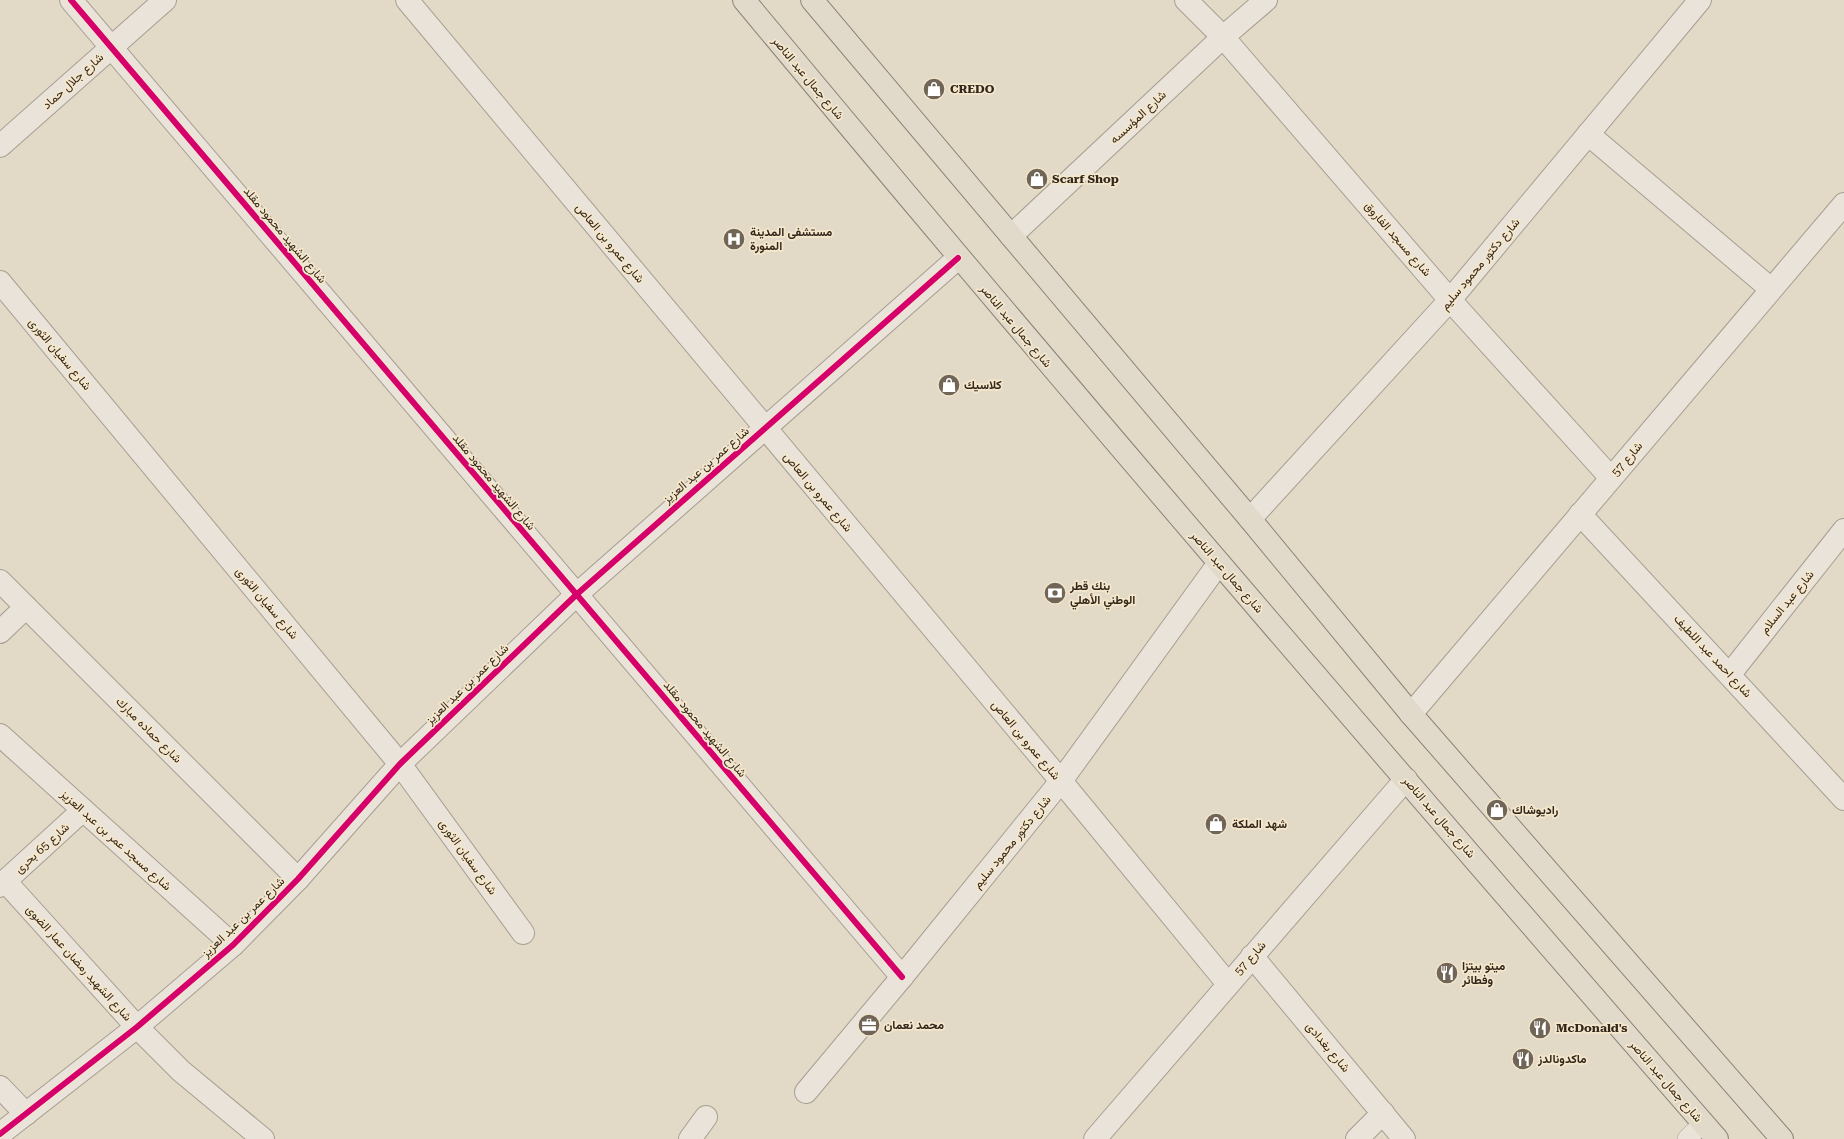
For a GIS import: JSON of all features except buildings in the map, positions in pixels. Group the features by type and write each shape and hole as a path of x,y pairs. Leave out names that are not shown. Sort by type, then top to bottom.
{"main road":[{"name":"شارع جمال عبد الناصر","path":"744,0 958,258 1219,563 1717,1139"},
{"path":"812,0 1250,519 1411,714 1782,1139"}],"street":[{"name":"شارع الشهيد محمود مقلد","path":"71,0 902,977"},
{"name":"شارع جلال حماد","path":"0,146 165,0"},
{"name":"شارع عمرو بن العاص","path":"407,0 1061,781 1228,984"},
{"name":"شارع مسجد الفاروق","path":"1186,0 1223,37 1450,300 1611,478"},
{"name":"شارع المؤسسه","path":"1011,236 1223,37 1266,0"},
{"name":"شارع دكتور محمود سليم","path":"1250,519 1450,300 1700,0"},
{"path":"1588,134 1771,289"},
{"name":"شارع 57","path":"1411,714 1844,204"},
{"name":"شارع عمر بن عبد العزيز","path":"0,1134 137,1027 233,944 298,879 400,764 576,595 958,258"},
{"name":"شارع سفيان الثورى","path":"0,282 400,764 523,933"},
{"name":"شارع احمد عبد اللطيف","path":"1580,514 1730,674 1844,799"},
{"name":"شارع عبد السلام","path":"1730,674 1844,530"},
{"name":"شارع دكتور محمود سليم","path":"806,1092 902,977 1061,781 1219,563"},
{"name":"شارع حماده مبارك","path":"0,581 298,879"},
{"path":"0,632 26,607"},
{"name":"شارع مسجد عمر بن عبد العزيز","path":"0,734 233,944"},
{"name":"شارع 57","path":"1095,1139 1406,779"},
{"name":"شارع 65 بحرى","path":"3,883 83,810"},
{"name":"شارع الشهيد رمضان عمار الضوى","path":"3,883 137,1027 181,1071 263,1139"},
{"name":"شارع بغدادى","path":"1252,956 1404,1139"},
{"path":"0,1087 26,1114"},
{"path":"1357,1139 1383,1113"},
{"path":"690,1139 706,1117"}],"lane":[{"path":"1688,1139 1703,1123"}],"cycle path":[{"path":"71,0 902,977"},
{"path":"0,1134 137,1027 233,945 298,879 400,764 576,595 958,258"}],"place":[{"name":"CREDO","path":"934,89"},
{"name":"Scarf Shop","path":"1037,179"},
{"name":"مستشفى المدينة المنورة","path":"734,239"},
{"name":"كلاسيك","path":"949,385"},
{"name":"بنك قطر الوطني الأهلي","path":"1055,593"},
{"name":"راديوشاك","path":"1497,810"},
{"name":"شهد الملكة","path":"1216,824"},
{"name":"ميتو بيتزا وفطائر","path":"1447,973"},
{"name":"محمد نعمان","path":"869,1025"},
{"name":"McDonald's","path":"1540,1028"},
{"name":"ماكدونالدز","path":"1523,1059"}]}
